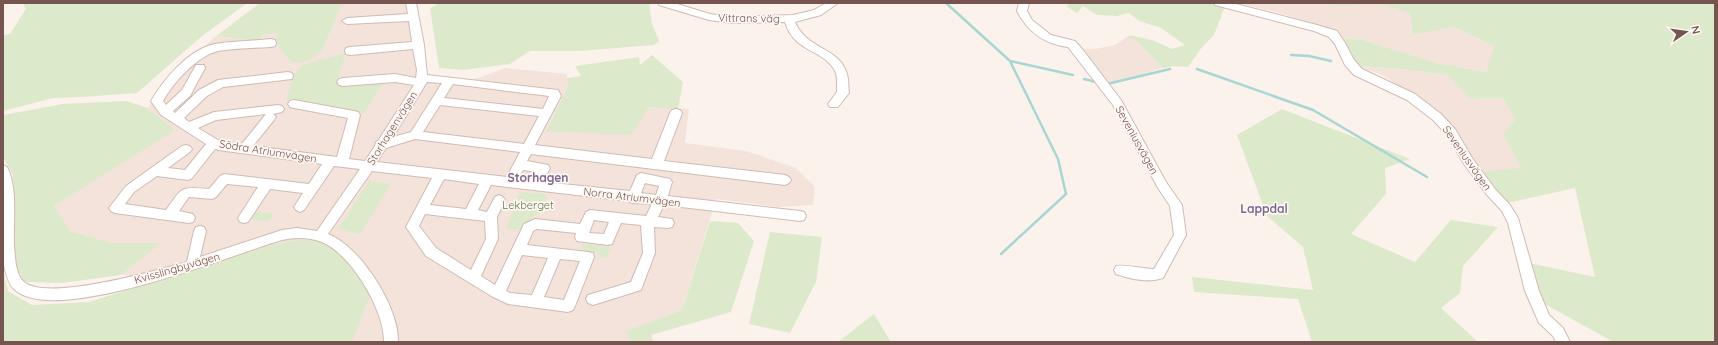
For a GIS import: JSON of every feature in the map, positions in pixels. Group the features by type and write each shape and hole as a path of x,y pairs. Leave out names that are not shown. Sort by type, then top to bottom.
{"street":[{"name":"Vittrans väg","path":"663,3 709,17 732,20 793,18 817,13 833,3"},
{"name":"Seveniusvägen","path":"1024,3 1022,11 1028,22 1047,38 1057,42 1071,44 1079,53 1116,103 1162,185 1176,205 1180,235 1158,274 1140,274 1122,270"},
{"name":"Seveniusvägen","path":"1219,3 1317,28 1332,34 1340,43 1349,62 1358,72 1411,97 1437,117 1451,132 1468,161 1490,192 1506,208 1514,222 1532,291 1544,318 1558,332 1563,342"},
{"path":"347,21 414,7"},
{"name":"Storhagenvägen","path":"320,236 368,166 421,80 419,46 414,7"},
{"path":"793,18 790,22 791,28 799,39 809,47 828,56 840,68 844,92 834,104"},
{"path":"200,68 186,94 165,112 157,101 156,94 194,60 215,48 271,42"},
{"path":"350,51 419,46"},
{"path":"176,119 207,90 215,85 228,82 288,76"},
{"path":"343,82 395,78 450,80 554,93 555,96 510,183"},
{"path":"415,135 450,80"},
{"path":"437,101 546,113"},
{"path":"294,104 354,116 336,162 312,189 300,207"},
{"name":"Södra Atriumvägen","path":"165,112 218,146 368,166"},
{"path":"189,127 214,116 274,113 244,149"},
{"path":"633,198 640,180 651,164 676,113"},
{"path":"380,145 415,135 784,180"},
{"path":"189,192 188,174 213,143"},
{"path":"186,150 130,189 115,208 189,218"},
{"path":"519,164 544,168 535,186"},
{"name":"Norra Atriumvägen","path":"368,166 633,198 800,216"},
{"path":"593,299 636,286 649,253 648,223 660,201 672,167"},
{"name":"Kvisslingbyvägen","path":"3,170 6,180 8,212 6,252 9,270 19,286 31,292 50,295 75,294 100,290 192,266 278,237 296,233 320,236 337,245 354,259 386,312 392,337 391,342"},
{"path":"156,172 188,174"},
{"path":"440,175 412,227 431,252 508,298 568,306 588,258 519,249"},
{"path":"169,215 186,192 212,194 224,178 312,189"},
{"path":"640,180 641,178 666,182"},
{"path":"469,215 487,180"},
{"path":"244,218 267,184"},
{"path":"473,278 492,239 491,217 499,200"},
{"path":"422,210 491,217"},
{"path":"573,256 590,215 648,223 668,223"},
{"path":"498,293 528,228 536,224 583,233 608,240 617,219"},
{"path":"192,266 200,231"},
{"path":"536,302 556,254"}],"shaded area":[{"path":"342,3 407,3 418,80 467,82 505,68 567,74 568,86 546,130 649,107 689,109 685,143 746,151 796,168 815,187 813,205 779,207 716,199 682,310 627,331 631,342 352,342 371,294 237,255 170,277 121,275 160,243 112,243 71,231 54,206 174,130 148,108 160,86 216,36 259,41 262,34 278,33 323,49"},
{"path":"1238,3 1380,4 1410,13 1413,35 1454,27 1494,46 1488,72 1436,63 1363,40 1340,38 1326,27"},
{"path":"1127,37 1138,42 1163,68 1107,84 1078,49 1095,49 1115,45"},
{"path":"1358,66 1402,69 1447,75 1470,99 1503,98 1515,119 1503,134 1522,169 1480,172 1453,128 1416,97 1384,76"}],"green space":[{"path":"23,3 247,3 201,37 137,93 53,98 3,111 3,35 10,34 26,9"},
{"path":"260,3 342,3 323,49 308,61 292,63 276,43 278,33 262,35 259,41 216,36"},
{"path":"440,3 649,3 652,24 659,41 654,45 579,51 530,51 510,64 463,70 439,68 430,8"},
{"path":"1071,3 1213,3 1225,6 1214,35 1202,47 1188,67 1174,66 1163,68 1138,42 1127,37 1130,35 1155,41 1172,49 1185,45 1161,28 1139,21 1129,13 1117,16 1097,15 1083,6 1077,13 1066,6"},
{"path":"1333,3 1715,3 1715,342 1611,342 1610,340 1543,303 1529,263 1595,277 1575,188 1507,203 1480,172 1521,168 1503,134 1515,119 1503,98 1470,99 1447,75 1402,69 1358,66 1340,38 1363,40 1436,63 1487,72 1494,46 1454,27 1413,35 1410,13 1380,4 1335,5"},
{"path":"346,53 338,79 384,81 364,113 286,104 292,78 302,65"},
{"path":"652,55 683,82 678,109 649,107 631,135 546,131 568,86 567,78 581,76 575,66 639,57 640,65"},
{"path":"126,101 148,108 175,130 54,206 71,231 112,243 161,243 121,275 62,283 24,282 17,268 9,220 13,175 3,157 3,115 63,104"},
{"path":"1282,109 1410,159 1385,168 1386,194 1351,234 1415,262 1451,220 1498,227 1463,266 1460,293 1441,308 1478,342 1312,342 1298,299 1194,292 1192,277 1313,290 1303,247 1267,216 1237,135"},
{"path":"369,181 391,184 360,234 338,229"},
{"name":"Lekberget","path":"520,192 547,194 540,213 532,217 525,230 506,229"},
{"path":"256,212 274,213 269,221 251,220"},
{"path":"710,221 738,223 754,241 731,312 651,335 654,342 631,342 626,331 682,310"},
{"path":"770,232 822,237 816,282 790,333 749,324"},
{"path":"324,239 346,254 371,294 352,342 3,342 3,271 8,291 32,305 89,302 237,255 288,241"},
{"path":"583,244 611,247 607,258 601,258 597,252 585,252 582,248"},
{"path":"874,314 891,342 838,342"}],"waterway":[{"path":"946,3 1010,61"},
{"path":"1291,55 1309,56 1331,61"},
{"path":"1001,254 1066,194 1058,159 1010,61"},
{"path":"1010,61 1073,75"},
{"path":"1107,84 1170,69"},
{"path":"1197,69 1313,110 1427,177"},
{"path":"1084,79 1096,82"}],"district":[{"name":"Storhagen","path":"538,177"},
{"name":"Lappdal","path":"1264,208"}]}
